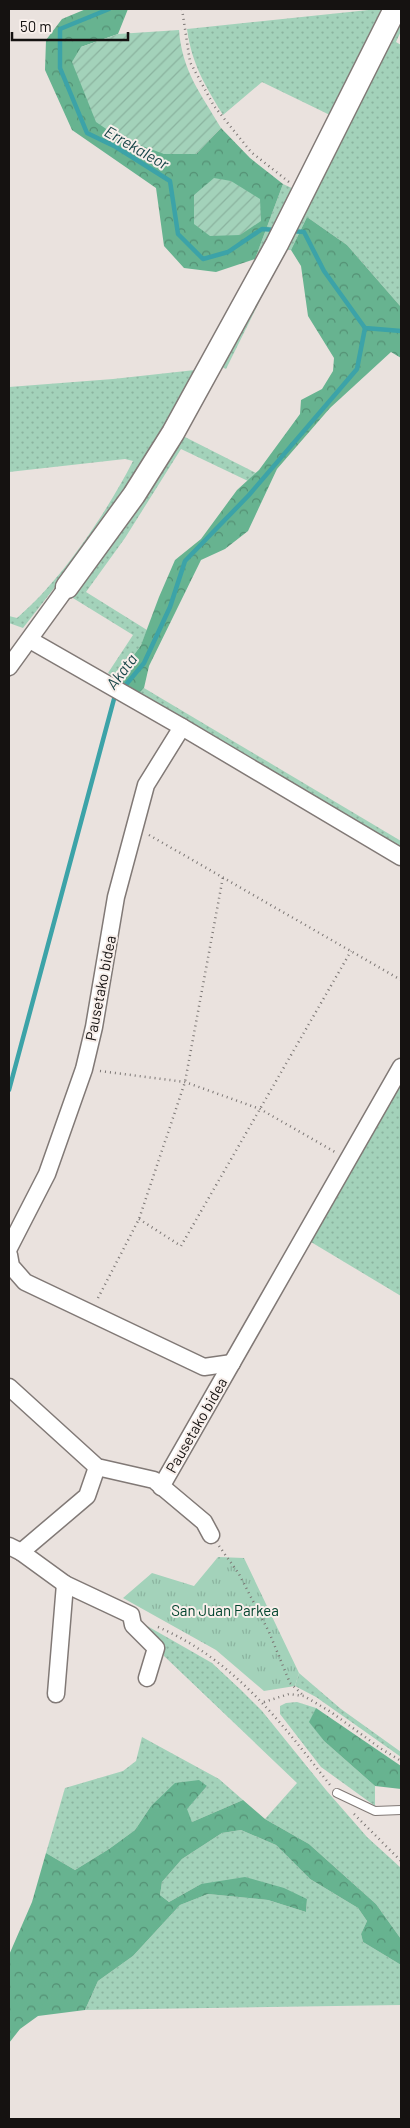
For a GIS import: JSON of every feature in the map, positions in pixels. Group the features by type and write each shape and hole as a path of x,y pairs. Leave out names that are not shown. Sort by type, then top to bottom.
{"street":[{"path":"9,667 134,495 173,433 277,244 396,9"},
{"path":"30,640 182,727 401,857"},
{"name":"Pausetako bidea","path":"9,1248 47,1174 84,1069 94,1027 116,897 146,785 182,727"},
{"name":"Pausetako bidea","path":"161,1487 401,1068"},
{"name":"Pausetako bidea","path":"9,1255 11,1266 25,1282 204,1367 232,1363"},
{"path":"9,1387 96,1467 154,1480 204,1522 211,1535"},
{"path":"96,1467 87,1496 15,1549 65,1584 131,1615 133,1625 156,1648 147,1678"},
{"path":"56,1694 65,1584"}],"lane":[{"path":"337,1793 375,1811 401,1810"}],"path":[{"path":"182,9 190,62 214,106 251,152 292,184 303,190"},
{"path":"135,826 401,980"},
{"path":"90,1313 139,1219 185,1082 223,878"},
{"path":"139,1219 181,1246 351,951"},
{"path":"84,1069 185,1082 260,1109 348,1160"},
{"path":"211,1535 239,1574 269,1632 290,1682 304,1696 332,1712 380,1748 401,1760"},
{"path":"157,1626 174,1634 219,1662 264,1702 357,1818 401,1861"},
{"path":"264,1702 289,1694 304,1696"}],"green space":[{"path":"86,9 128,9 118,34 81,47 164,154 196,154 221,128 250,158 283,184 255,259 216,272 184,268 164,246 156,188 72,130 45,70 46,40 62,19"},
{"path":"389,9 334,117 262,82 223,115 196,64 187,29"},
{"path":"401,13 401,31 396,42 401,45 401,307 347,245 307,217 291,250 285,250 226,369 220,366"},
{"path":"179,30 188,70 221,128 196,154 164,154 118,137 96,122 72,62 81,47 118,34"},
{"path":"214,178 231,181 260,199 261,221 240,235 210,236 194,224 194,195"},
{"path":"283,184 296,190 196,383 62,584 55,587 23,628 9,623 9,616 17,618 34,603 66,566 110,502 133,461 125,459 9,472 9,387 195,370 255,259"},
{"path":"307,217 347,245 401,307 401,358 391,352 330,408 277,469 248,531 225,549 201,560 149,666 144,688 139,693 117,679 141,645 175,560 201,539 237,490 259,470 300,414 301,400 322,389 333,371 334,358 308,316 301,266 291,250"},
{"path":"181,435 256,473 248,481 181,449 125,538 86,592 147,630 141,645 117,679 108,673 133,635 68,595"},
{"path":"144,688 401,841 401,849 197,730 139,693"},
{"path":"401,1084 401,1296 311,1242"},
{"name":"San Juan Parkea","path":"218,1557 244,1558 299,1673 295,1686 264,1691 216,1650 123,1598 152,1573 194,1586"},
{"path":"142,1623 212,1663 241,1690 262,1711 367,1837 401,1868 401,1939 376,1904 309,1844 265,1819 297,1783 164,1656 164,1651"},
{"path":"299,1673 341,1709 401,1752 401,1757 316,1697 295,1686"},
{"path":"297,1702 316,1708 310,1722 324,1741 375,1786 375,1806 321,1767 280,1714 280,1706 286,1703"},
{"path":"316,1708 401,1766 401,1789 375,1786 324,1741 309,1722"},
{"path":"142,1737 219,1779 243,1800 192,1822 186,1809 207,1786 151,1806 135,1830 75,1870 46,1853 65,1788 123,1771 136,1761"},
{"path":"199,1780 207,1786 187,1809 192,1822 243,1800 265,1819 309,1844 376,1904 401,1939 401,1965 363,1942 361,1934 367,1921 358,1908 310,1879 276,1845 241,1830 222,1833 182,1859 162,1882 160,1895 169,1902 201,1884 245,1877 284,1888 307,1899 306,1912 268,1900 208,1894 180,1905 133,1956 98,1981 85,2010 38,2016 20,2029 9,2043 9,1955 32,1902 46,1853 75,1870 135,1830 151,1806 175,1783"},
{"path":"241,1830 276,1845 310,1879 358,1908 367,1921 361,1934 363,1942 401,1965 401,2005 85,2010 98,1981 133,1956 180,1905 208,1894 268,1900 306,1912 307,1899 201,1884 169,1902 160,1895 162,1882 182,1859 222,1833"}],"waterway":[{"name":"Errekaleor","path":"109,9 60,29 60,68 87,133 116,147 170,181 178,234 203,259 228,252 262,229 276,230"},
{"name":"Errekaleor","path":"291,231 304,232 324,271 365,328 401,331"},
{"name":"Akata","path":"9,1090 114,699 144,663 170,607 185,561 249,495 357,369 365,328"}]}
